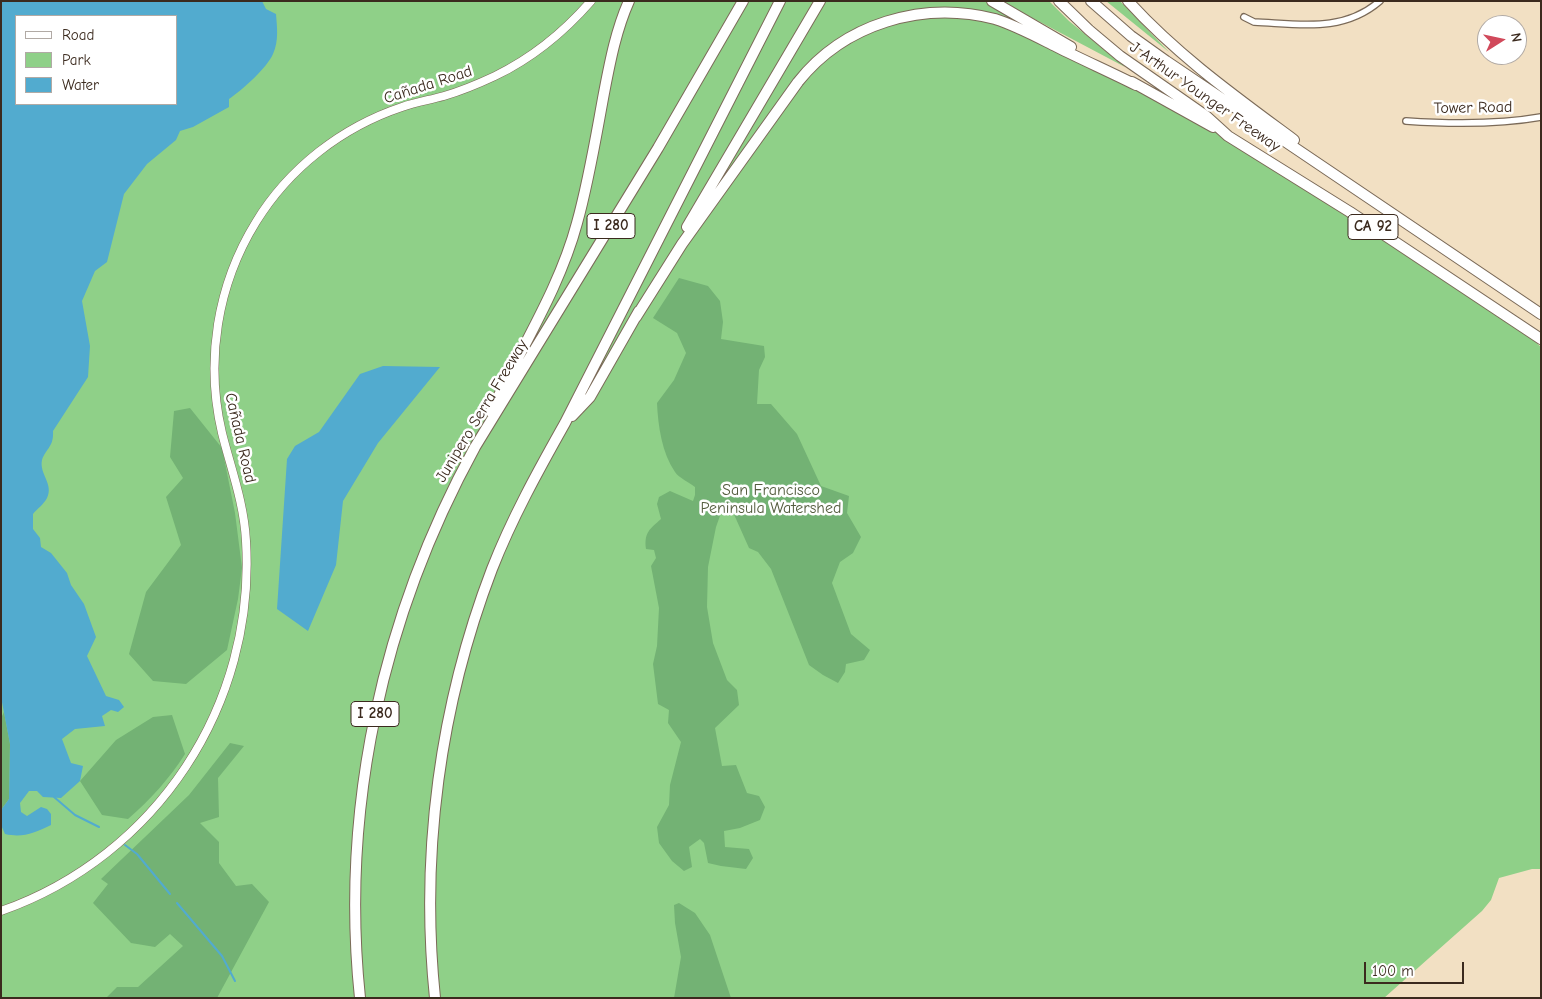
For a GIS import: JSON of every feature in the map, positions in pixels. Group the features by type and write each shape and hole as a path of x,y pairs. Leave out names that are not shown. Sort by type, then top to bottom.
{"highway":[{"path":"475,447 510,372 550,294 570,248 583,203 612,52 620,23 629,1"},
{"name":"Junipero Serra Freeway","path":"360,998 355,890 357,836 362,786 371,732 395,636 414,580 440,516 475,447 658,148 742,1"},
{"name":"I 280","path":"435,998 430,893 436,794 453,698 474,623 493,568 524,497 565,423 780,1"},
{"path":"636,317 820,1"},
{"path":"992,1 1228,136"},
{"name":"J Arthur Younger Freeway","path":"1059,1 1120,56 1206,116 1228,136 1350,212 1541,339"},
{"name":"J Arthur Younger Freeway","path":"1090,1 1154,53 1541,314"},
{"path":"1128,1 1160,35 1193,63 1337,171 1347,183"},
{"path":"1135,1 1160,35"},
{"path":"565,423 590,397 636,317 690,233 804,74 832,48 868,26 919,12 951,11 980,15 1019,28 1136,85"},
{"path":"1515,323 1541,346"}],"main road":[{"name":"Cañada Road","path":"1,911 46,892 76,876 104,856 132,831 158,804 182,772 204,738 221,701 235,658 242,623 247,566 242,510 218,412 215,388 216,339 219,314 231,273 245,241 257,220 288,180 318,153 346,133 387,112 462,90 499,74 550,41 591,1"}],"street":[{"path":"1244,17 1254,22 1325,24 1359,16 1380,1"},
{"name":"Tower Road","path":"1406,121 1450,123 1513,121 1541,117"}],"green space":[{"name":"San Francisco Peninsula Watershed","path":"1,1 1049,1 1069,21 1125,67 1021,12 1010,24 1202,122 1515,323 1541,347 1541,869 1532,869 1499,878 1491,900 1482,911 1384,998 1,998"},
{"path":"1106,1 1120,1 1169,52"},
{"path":"679,278 708,286 720,301 723,322 721,339 764,346 765,357 759,370 757,404 771,404 797,434 821,486 849,496 847,513 861,537 853,553 840,562 832,583 851,634 870,650 864,660 846,664 845,672 838,683 809,665 771,569 758,552 749,548 732,510 721,513 716,527 708,567 707,607 713,643 727,680 737,690 739,705 715,728 722,766 736,765 747,793 759,796 765,807 760,820 740,828 724,831 725,847 749,849 753,858 746,869 708,863 704,843 700,839 689,847 692,867 684,871 672,861 659,843 657,827 669,805 670,785 681,742 668,723 669,710 658,704 653,664 657,646 659,608 651,566 656,558 654,550 646,549 646,539 651,528 661,519 657,504 659,497 670,491 693,501 695,495 695,487 677,474 667,456 660,430 657,403 674,380 686,353 677,333 653,318"},
{"path":"190,408 222,448 235,513 242,568 238,599 227,650 186,684 153,681 129,654 146,592 181,545 166,497 183,478 170,457 174,411"},
{"path":"4,712 10,744 9,799 1,810 1,718"},
{"path":"172,715 185,754 173,772 128,819 102,815 80,781 116,740 153,717"},
{"path":"230,743 244,746 218,778 219,817 200,823 219,842 219,863 236,886 252,884 269,902 217,998 106,998 117,987 138,987 183,946 170,934 155,947 131,943 93,903 108,884 101,879 189,795"},
{"path":"679,903 695,913 710,935 731,998 674,998 681,957 674,905"}],"water":[{"path":"1,1 262,1 266,9 276,14 277,39 270,60 254,78 229,99 229,107 193,127 180,131 176,140 147,164 124,194 107,262 95,271 82,301 90,346 88,377 53,431 51,444 42,460 42,470 48,484 49,493 46,500 33,514 33,529 40,538 41,547 51,553 67,573 71,585 84,604 96,637 87,656 106,696 119,700 124,707 118,712 111,710 102,716 105,726 75,729 62,739 71,763 83,766 80,781 61,798 43,797 37,791 29,791 20,803 21,812 27,816 41,807 47,809 51,814 51,825 23,835 5,834 1,825 1,810 9,799 10,744 1,697"},
{"path":"383,366 440,367 378,443 343,501 336,565 308,631 277,609 287,459 295,446 319,432 360,374"}],"waterway":[{"path":"54,797 75,815 99,827"},
{"path":"125,845 137,854 170,894"},
{"path":"177,903 222,956 235,981"}]}
